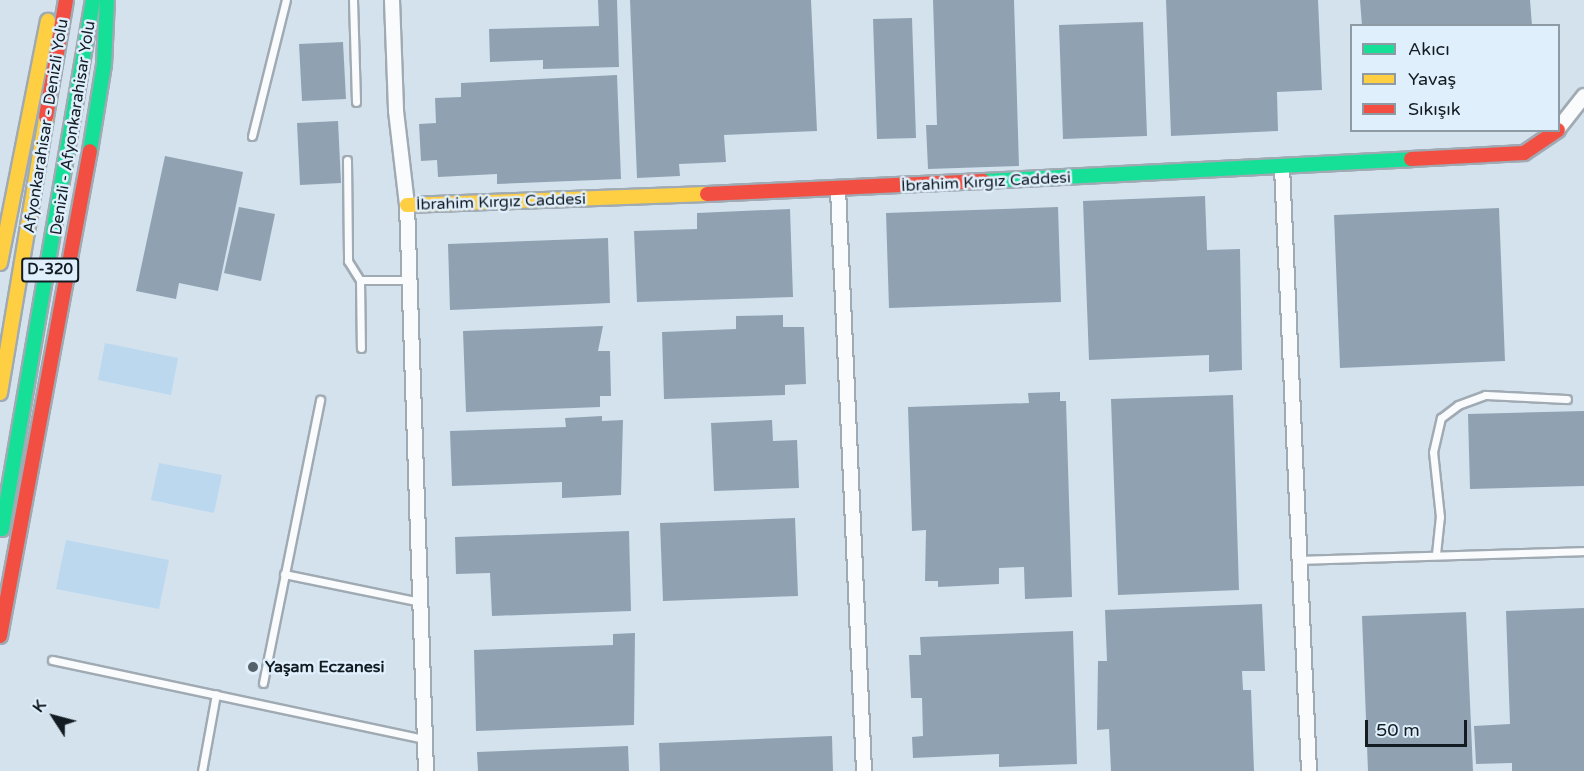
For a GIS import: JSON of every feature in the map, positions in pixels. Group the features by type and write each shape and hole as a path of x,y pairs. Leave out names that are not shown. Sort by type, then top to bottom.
{"main road":[{"path":"0,262 53,0"},
{"name":"Afyonkarahisar - Denizli Yolu","path":"0,393 66,0"},
{"name":"Denizli - Afyonkarahisar Yolu","path":"0,538 46,293 93,0"},
{"path":"0,636 72,265 104,65 107,0"},
{"name":"İbrahim Kırgız Caddesi","path":"407,205 838,189 1524,153 1555,132"}],"street":[{"path":"392,0 396,111 407,205 426,771"},
{"name":"İbrahim Kırgız Caddesi","path":"1560,127 1584,96"},
{"path":"1282,167 1309,771"},
{"path":"838,189 864,771"}],"lane":[{"path":"252,136 286,0"},
{"path":"353,0 356,102"},
{"path":"347,160 348,261 360,280 362,348"},
{"path":"360,280 409,280"},
{"path":"1436,554 1440,517 1433,452 1441,418 1458,405 1485,395 1567,399"},
{"path":"263,683 320,400"},
{"path":"1300,560 1584,551"},
{"path":"284,574 420,602"},
{"path":"52,660 424,739"},
{"path":"202,771 216,694"}],"shaded area":[{"path":"105,343 178,358 171,395 98,380"},
{"path":"159,463 222,475 214,513 151,500"},
{"path":"66,540 169,560 159,609 56,589"}],"building":[{"path":"598,0 617,0 619,67 543,69 543,60 490,62 489,29 599,26"},
{"path":"630,0 811,0 817,131 724,135 726,162 679,164 680,176 637,178"},
{"path":"933,0 1014,0 1019,166 928,169 926,125 937,125"},
{"path":"1166,0 1318,0 1322,90 1277,92 1278,131 1171,136"},
{"path":"1360,0 1530,0 1532,24 1362,24"},
{"path":"912,18 916,138 877,139 873,19"},
{"path":"1143,22 1147,136 1063,139 1059,25"},
{"path":"343,42 346,99 302,101 299,44"},
{"path":"617,75 621,179 497,184 497,174 438,177 437,160 421,161 419,124 436,123 435,98 461,97 461,83"},
{"path":"338,121 341,183 300,185 297,123"},
{"path":"165,156 243,172 218,291 179,283 176,299 136,291"},
{"path":"1205,196 1207,250 1240,249 1242,370 1209,372 1209,355 1089,360 1083,201"},
{"path":"239,207 275,214 261,281 224,273"},
{"path":"1058,207 1061,302 889,308 886,213"},
{"path":"1499,208 1505,361 1340,368 1334,215"},
{"path":"790,209 793,297 637,302 634,231 697,229 697,213"},
{"path":"608,238 610,303 450,310 448,244"},
{"path":"783,315 783,327 804,327 806,384 785,385 785,395 664,399 662,332 736,329 736,316"},
{"path":"603,326 598,351 610,351 611,396 600,396 600,407 466,412 463,331"},
{"path":"1060,392 1060,401 1066,401 1072,597 1025,599 1024,567 999,568 999,584 938,587 938,581 925,581 926,530 912,531 908,407 1029,403 1028,393"},
{"path":"1233,395 1239,590 1118,595 1111,399"},
{"path":"1584,411 1584,486 1470,489 1468,414"},
{"path":"602,416 602,421 623,420 621,495 562,498 562,482 452,486 450,431 566,427 565,418"},
{"path":"772,420 773,441 797,440 799,488 714,491 711,423"},
{"path":"795,518 798,596 663,601 660,523"},
{"path":"629,531 631,611 492,616 490,573 456,574 455,537"},
{"path":"1262,604 1265,671 1242,671 1243,690 1251,690 1254,771 1111,771 1109,729 1097,730 1098,661 1107,661 1105,610"},
{"path":"1584,608 1584,771 1512,771 1512,763 1476,764 1474,726 1510,724 1506,611"},
{"path":"1466,612 1473,771 1368,771 1362,616"},
{"path":"1073,631 1077,764 999,767 999,754 913,758 912,737 923,736 922,698 911,698 909,655 921,655 920,637"},
{"path":"635,633 634,725 476,731 474,650 613,645 613,634"},
{"path":"832,736 833,771 660,771 659,743"},
{"path":"628,746 629,771 478,771 477,752"}],"traffic: fast":[{"path":"2,529 93,0"},
{"path":"90,151 104,65 107,0"},
{"path":"984,181 1411,159"}],"traffic: slow":[{"path":"0,263 48,21"},
{"path":"0,393 46,117"},
{"path":"407,205 707,194"}],"traffic: jam":[{"path":"46,117 66,0"},
{"path":"1411,159 1524,153 1555,132"},
{"path":"0,636 90,151"},
{"path":"707,194 984,181"}],"place":[{"name":"Yaşam Eczanesi","path":"253,667"}]}
